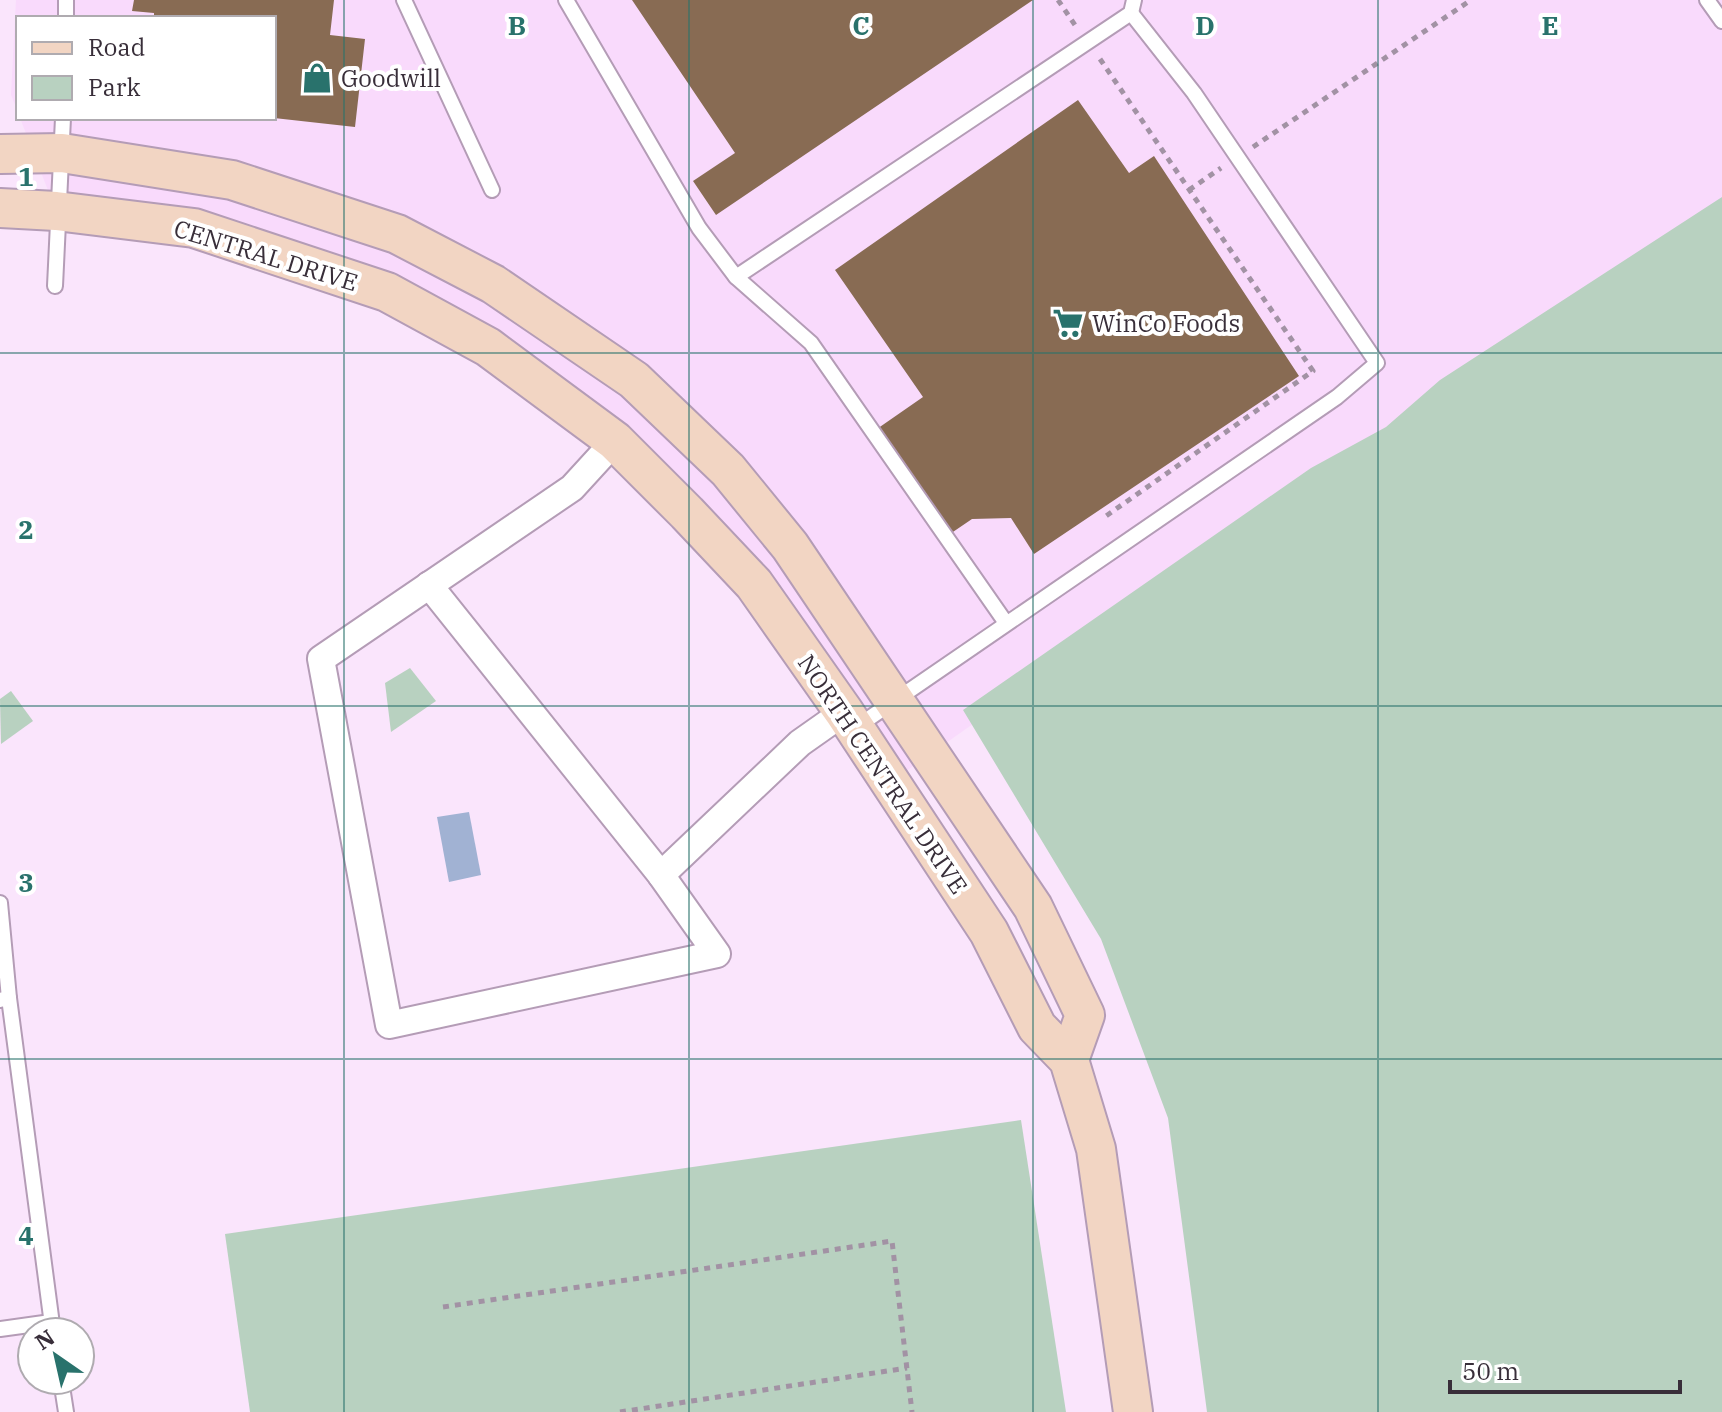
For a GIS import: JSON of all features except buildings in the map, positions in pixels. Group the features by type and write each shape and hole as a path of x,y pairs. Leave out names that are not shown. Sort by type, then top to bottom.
{"main road":[{"path":"0,154 62,135 232,180 397,234 493,284 634,380 728,470 790,546 1033,907 1085,1015 1069,1060"},
{"name":"CENTRAL DRIVE","path":"0,208 56,211 194,228 387,292"},
{"name":"NORTH CENTRAL DRIVE","path":"387,292 488,347 615,441 754,584 849,720 989,932 1037,1027 1069,1060 1096,1149 1133,1412"}],"street":[{"path":"429,585 661,875 717,954 389,1025 321,659 429,585 572,488 615,441"},
{"path":"661,875 800,743 849,720"}],"lane":[{"path":"404,0 492,190"},
{"path":"566,0 699,228 736,277 811,343 1006,623"},
{"path":"1707,0 1722,21"},
{"path":"736,277 1088,42 1132,6 1377,363 1337,397 894,699 849,720"},
{"path":"55,286 56,211 62,135"},
{"path":"0,903 5,999 50,1316"}],"path":[{"path":"1058,0 1313,371 1106,516"},
{"path":"1189,190 1471,0"},
{"path":"443,1307 892,1241 912,1412"},
{"path":"620,1412 907,1368"}],"shaded area":[{"path":"16,0 1722,0 1722,197 892,781 687,513 387,292 56,211 21,120 276,120 276,16 16,16 16,107 11,95"}],"green space":[{"path":"1722,197 1722,1412 1207,1412 1168,1118 1101,939 963,710 1311,468 1386,427 1440,380"},
{"path":"410,668 436,701 391,732 385,683"},
{"path":"11,691 33,721 1,744 0,699"},
{"path":"1021,1120 1066,1412 250,1412 225,1234"}],"water":[{"path":"469,812 481,875 449,882 437,817"}],"place":[{"name":"Goodwill","path":"317,78"},
{"name":"WinCo Foods","path":"1068,323"}]}
